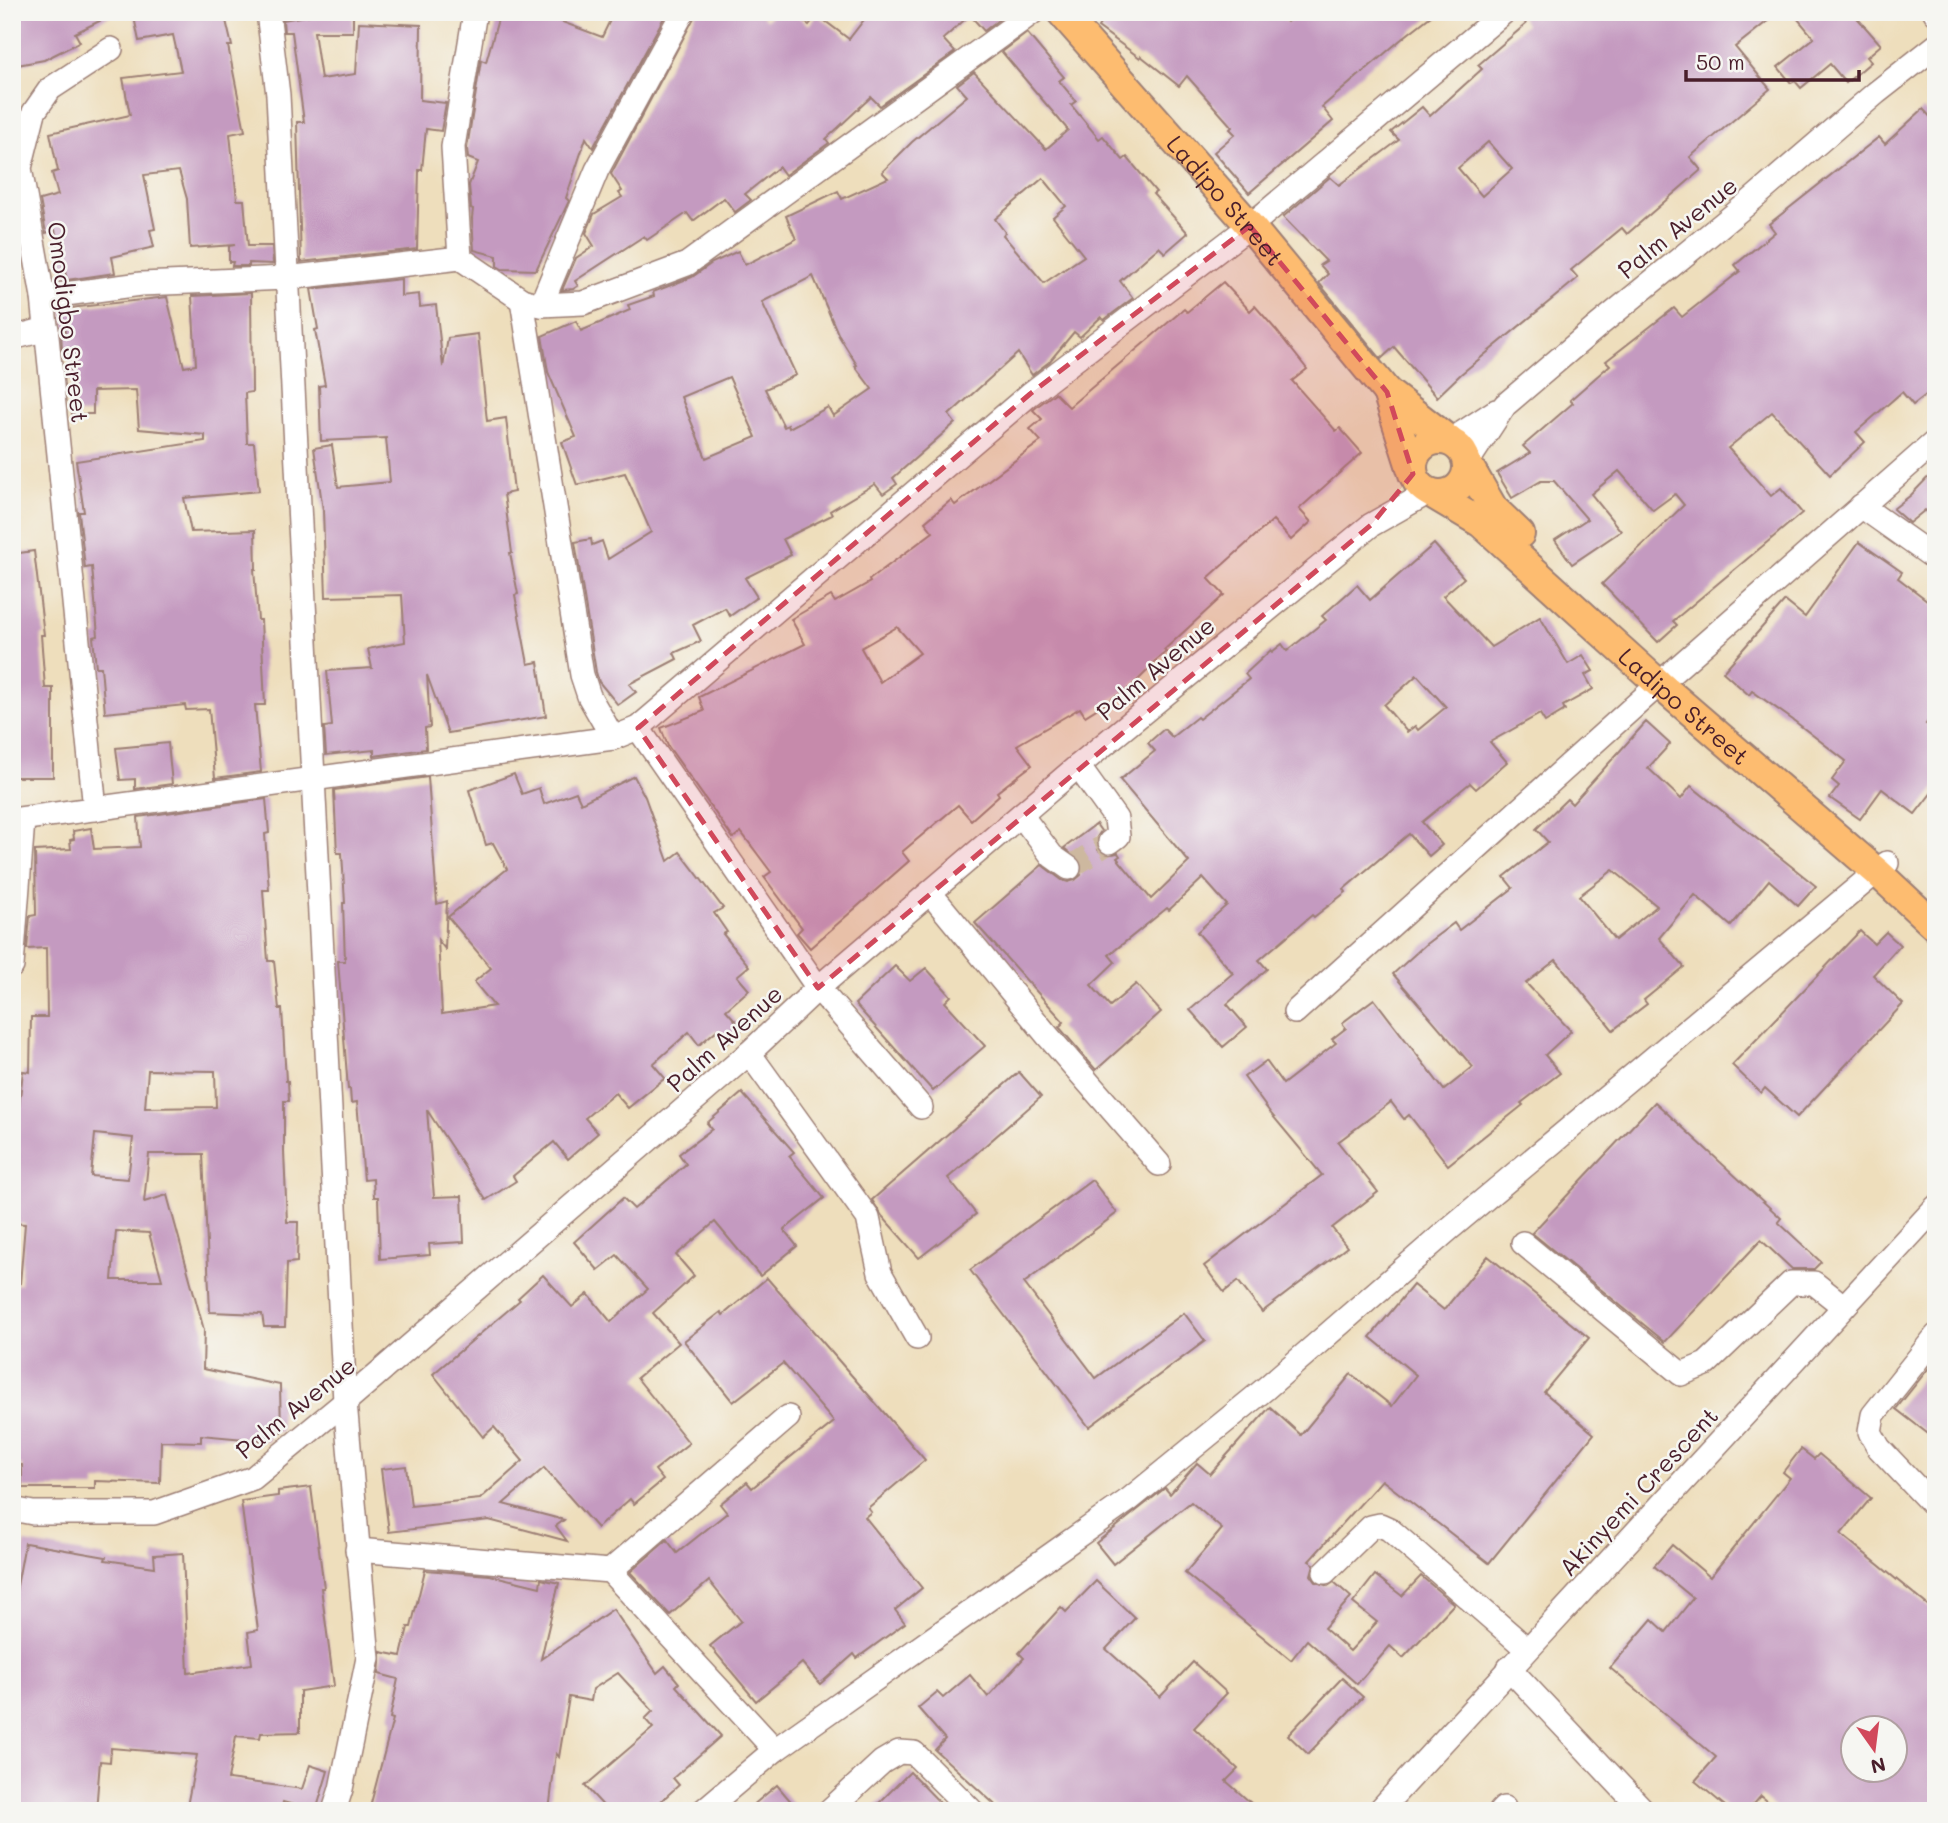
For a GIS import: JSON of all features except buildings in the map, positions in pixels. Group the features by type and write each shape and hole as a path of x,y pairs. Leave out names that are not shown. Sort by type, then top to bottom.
{"main road":[{"name":"Ladipo Street","path":"1062,13 1250,226 1387,393 1459,452 1493,509 1665,679"},
{"name":"Ladipo Street","path":"1387,393 1421,483 1481,523 1882,867 1936,907"},
{"path":"1434,440 1459,452 1467,471 1460,486 1445,494 1421,483 1415,457 1419,450 1434,440"},
{"name":"Ladipo Street","path":"1882,867 1936,927"}],"street":[{"path":"268,12 278,95 345,1402 368,1658 334,1811"},
{"path":"460,258 453,147 475,12"},
{"path":"613,738 589,696 582,674 532,302 597,170 683,12"},
{"path":"43,297 141,284 286,278 460,258 532,302 583,303 687,264 1033,12"},
{"path":"12,966 18,820 613,738 638,728 1030,394 1250,226 1504,12"},
{"name":"Palm Avenue","path":"1459,452 1505,405 1876,93 1936,46"},
{"name":"Omodigbo Street","path":"95,809 47,329 20,168 34,112 50,89 111,49"},
{"path":"12,338 47,329"},
{"path":"1295,1012 1665,679 1936,441"},
{"name":"Palm Avenue","path":"12,1509 33,1513 154,1513 253,1478 345,1402 749,1053 818,988 1078,766 1421,483"},
{"path":"1861,506 1936,559"},
{"path":"638,728 818,988 921,1107"},
{"path":"1078,766 1116,819 1118,836 1110,842"},
{"path":"1021,815 1052,856 1069,868"},
{"path":"703,1811 775,1750 1130,1499 1265,1390 1448,1230 1882,867"},
{"path":"931,894 1158,1164"},
{"path":"749,1053 868,1218 880,1273 917,1338"},
{"name":"Akinyemi Crescent","path":"1379,1811 1936,1207"},
{"path":"1522,1243 1681,1374 1706,1364 1791,1283 1814,1283 1843,1306"},
{"path":"1936,1336 1873,1415 1870,1432 1879,1448 1936,1508"},
{"path":"610,1571 788,1417"},
{"path":"1325,1572 1371,1527 1380,1525 1389,1529 1527,1649"},
{"path":"357,1550 610,1571 775,1750"},
{"path":"1509,1668 1644,1811"},
{"path":"829,1811 882,1762 899,1752 906,1752 914,1753 972,1811"}],"highlighted area":[{"path":"1250,226 1387,392 1413,474 1371,525 818,988 638,728 1030,394"}],"tunnel":[{"path":"1069,868 1110,842"}]}
